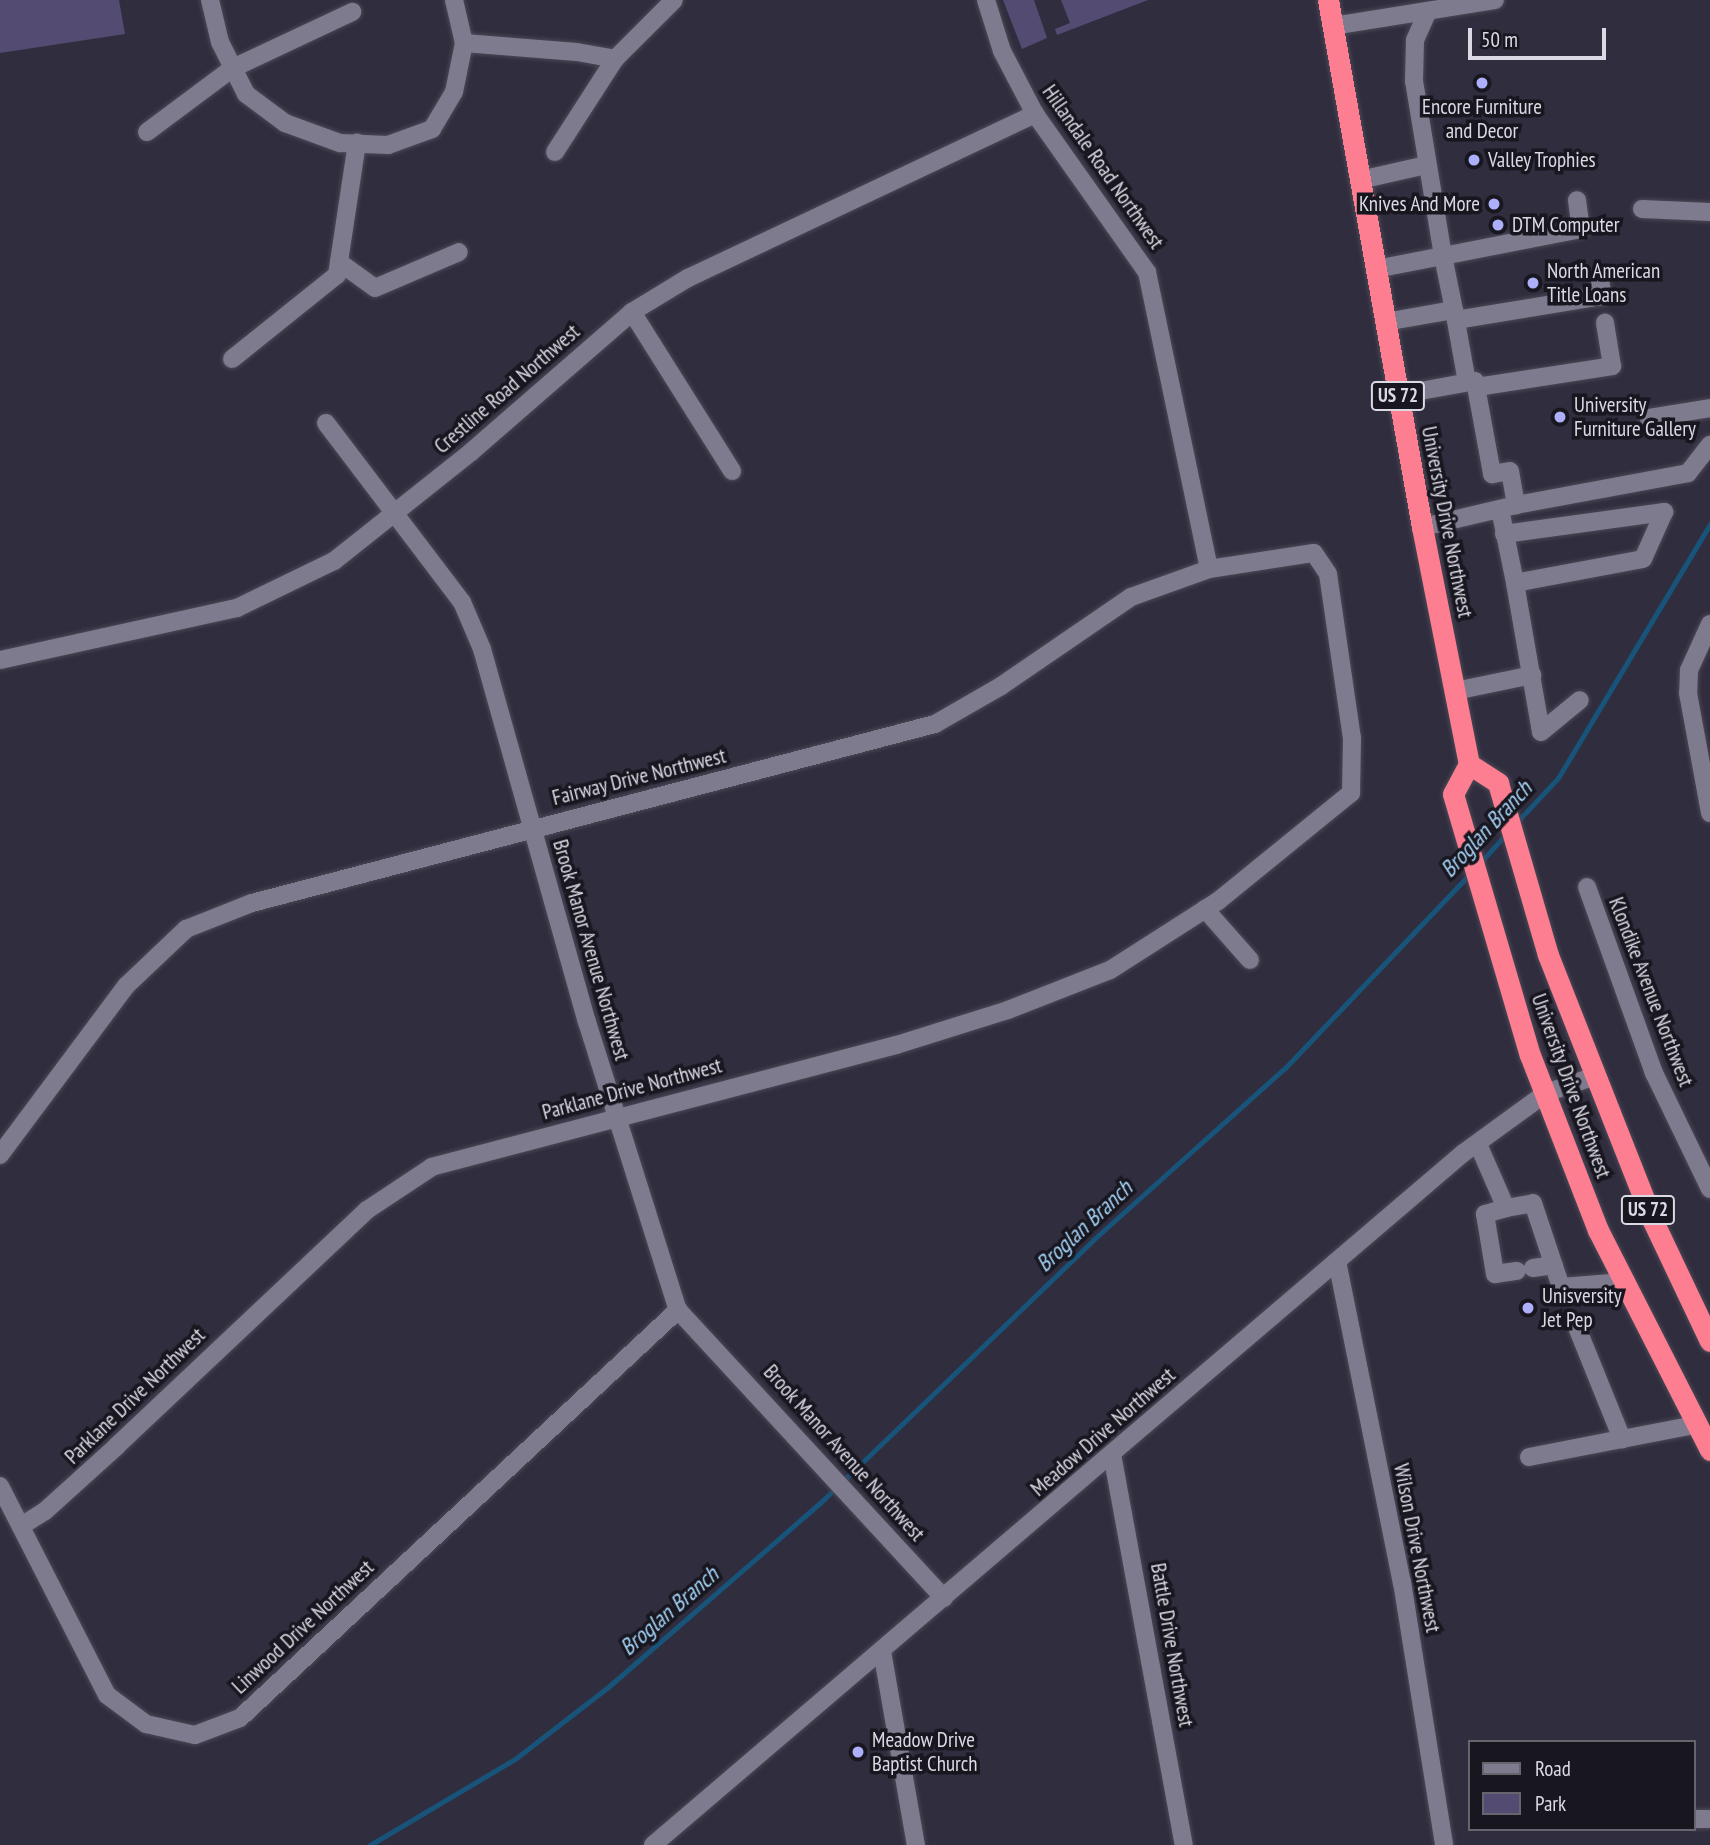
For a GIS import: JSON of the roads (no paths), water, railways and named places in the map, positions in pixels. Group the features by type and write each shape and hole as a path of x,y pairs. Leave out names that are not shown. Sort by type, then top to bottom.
{"highway":[{"name":"University Drive Northwest","path":"1328,0 1422,527 1469,764 1452,794 1487,916 1546,1093 1598,1230 1710,1450"},
{"name":"University Drive Northwest","path":"1469,764 1497,783 1528,896 1595,1076 1662,1243 1710,1341"}],"street":[{"path":"210,0 220,42 246,94 285,123 340,143 388,145 432,129 454,92 464,43 454,0"},
{"path":"555,152 615,59 674,0"},
{"name":"Hillandale Road Northwest","path":"986,0 1002,51 1035,114 1147,272 1209,569"},
{"path":"1332,26 1495,0"},
{"path":"1428,11 1415,40 1414,81 1426,165 1455,315 1492,474 1510,471 1504,534 1542,732 1580,700"},
{"path":"147,132 233,68 352,12"},
{"path":"464,43 577,51 615,59"},
{"name":"Crestline Road Northwest","path":"0,660 237,608 334,561 395,513 632,312 688,278 1035,114"},
{"path":"232,359 337,275 357,144"},
{"path":"1360,180 1426,165"},
{"path":"1376,269 1581,229 1577,200"},
{"path":"1643,209 1710,212"},
{"path":"339,262 374,288 459,252"},
{"path":"1385,322 1602,296 1599,275"},
{"path":"632,312 732,471"},
{"path":"1398,395 1612,366 1605,323"},
{"path":"1649,418 1710,408"},
{"name":"Brook Manor Avenue Northwest","path":"326,423 462,602 482,649 615,1116 678,1310 944,1598"},
{"path":"1422,527 1508,507 1688,473 1710,445"},
{"path":"1504,534 1664,512 1643,559 1515,583"},
{"name":"Fairway Drive Northwest","path":"0,1155 126,986 186,929 252,903 935,724 1001,686 1131,597 1209,569 1314,553 1328,574 1331,597"},
{"name":"Parklane Drive Northwest","path":"20,1526 45,1511 367,1210 432,1167 615,1116 896,1045 1008,1010 1110,970 1205,909 1351,793 1352,738 1331,597"},
{"path":"1710,624 1689,670 1688,693 1710,813"},
{"path":"1455,691 1532,676"},
{"name":"Klondike Avenue Northwest","path":"1587,887 1654,1073 1703,1154 1710,1189"},
{"path":"1205,909 1250,960"},
{"name":"Meadow Drive Northwest","path":"653,1845 1337,1261 1478,1144 1546,1093 1595,1076"},
{"path":"1478,1144 1506,1208"},
{"path":"1555,1265 1495,1274 1485,1214 1533,1203 1555,1265 1561,1287 1624,1282"},
{"name":"Wilson Drive Northwest","path":"1337,1261 1402,1582 1444,1845"},
{"name":"Linwood Drive Northwest","path":"0,1486 107,1695 146,1724 195,1735 240,1718 678,1310"},
{"path":"1578,1330 1622,1439"},
{"path":"1529,1457 1695,1424"},
{"name":"Battle Drive Northwest","path":"1112,1454 1184,1845"},
{"path":"882,1651 916,1845"}],"waterway":[{"name":"Broglan Branch","path":"1516,823 1558,778 1710,524"},
{"name":"Broglan Branch","path":"1478,865 1507,833"},
{"name":"Broglan Branch","path":"370,1845 515,1759 607,1688 820,1503 1093,1240 1286,1067 1469,875"}],"place":[{"name":"Encore Furniture and Decor","path":"1482,83"},
{"name":"Valley Trophies","path":"1474,160"},
{"name":"Knives And More","path":"1494,204"},
{"name":"DTM Computer","path":"1498,225"},
{"name":"North American Title Loans","path":"1533,283"},
{"name":"University Furniture Gallery","path":"1560,417"},
{"name":"Unisversity Jet Pep","path":"1528,1308"},
{"name":"Meadow Drive Baptist Church","path":"858,1752"}]}
